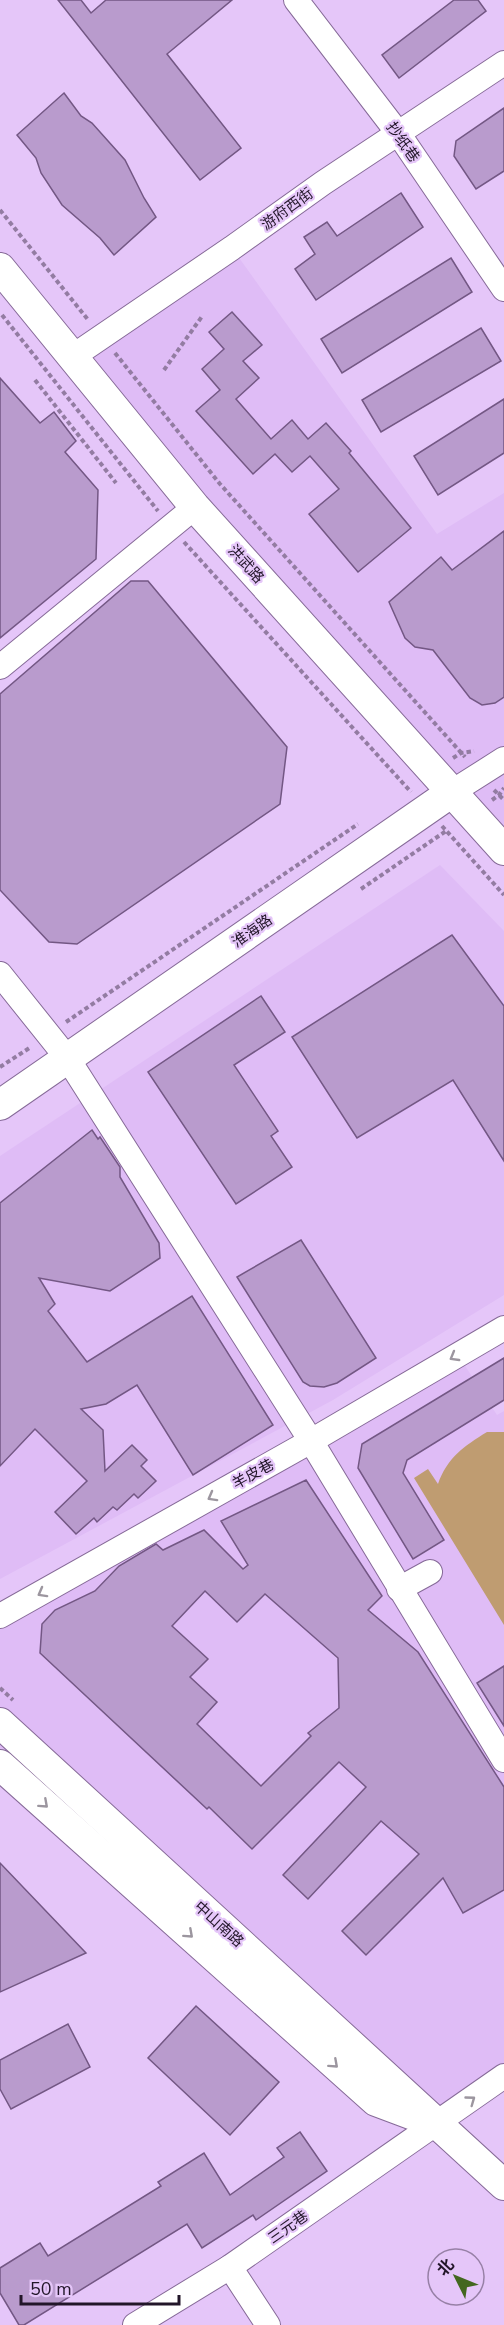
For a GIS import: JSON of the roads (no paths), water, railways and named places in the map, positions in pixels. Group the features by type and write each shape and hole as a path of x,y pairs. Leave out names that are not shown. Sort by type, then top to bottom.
{"main road":[{"name":"洪武路","path":"0,268 195,507 504,850"},
{"name":"淮海路","path":"0,1105 452,792"},
{"name":"中山南路","path":"0,1765 376,2100 438,2124"}],"street":[{"name":"抄纸巷","path":"296,0 398,133 504,289"},
{"name":"游府西街","path":"72,357 323,183 504,63"},
{"path":"0,667 195,507"},
{"name":"淮海路","path":"452,792 493,754"},
{"path":"0,974 68,1059 311,1442 504,1760"},
{"name":"羊皮巷","path":"0,1616 311,1442 504,1328"},
{"path":"399,1589 430,1572"},
{"path":"0,1723 504,2185"},
{"name":"三元巷","path":"135,2325 230,2267 504,2076"},
{"path":"230,2267 268,2325"}]}
